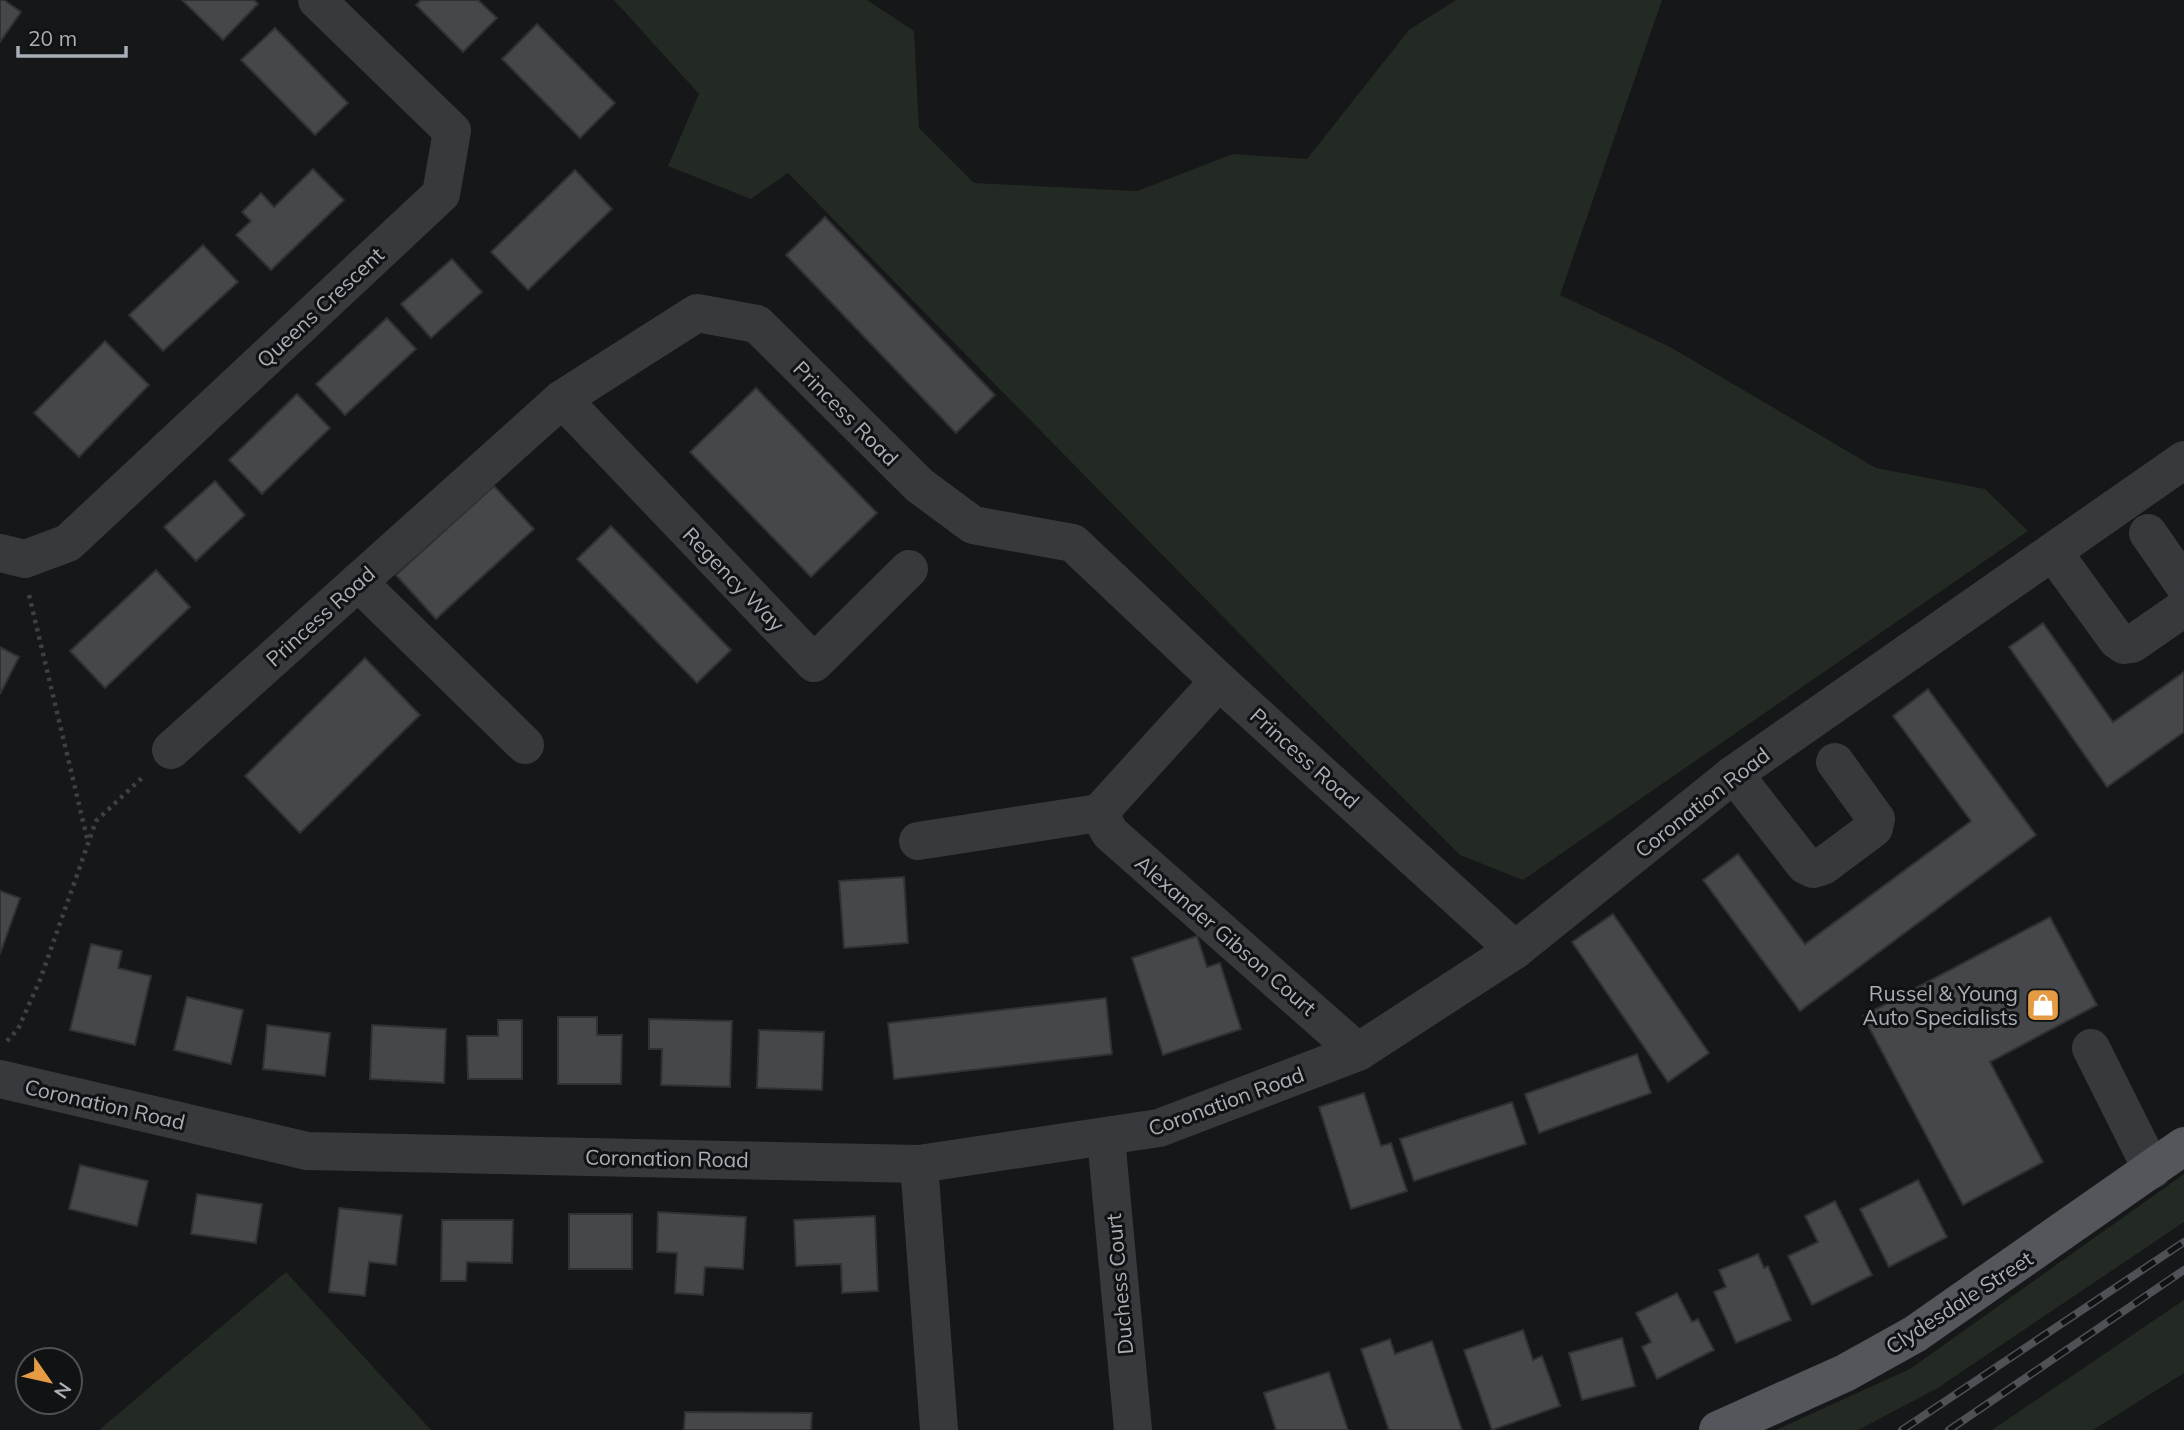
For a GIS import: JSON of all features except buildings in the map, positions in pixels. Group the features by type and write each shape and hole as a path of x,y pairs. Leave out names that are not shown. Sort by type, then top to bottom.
{"main road":[{"name":"Clydesdale Street","path":"1718,1430 1845,1373 1915,1334 2184,1146"}],"street":[{"name":"Queens Crescent","path":"12,556 68,543 441,194 452,131 317,0"},
{"name":"Princess Road","path":"171,750 562,399 697,313 757,324 919,485 973,525 1073,542 1219,681 1515,950"},
{"name":"Regency Way","path":"562,399 814,663 909,569"},
{"name":"Coronation Road","path":"0,1079 307,1151 919,1164 1159,1128 1358,1052 1515,950 1734,774 2184,460"},
{"path":"2148,533 2184,585"},
{"path":"2053,552 2117,640 2124,645 2132,644 2184,608"},
{"path":"358,582 525,746"},
{"path":"918,841 1099,813 1219,681"},
{"path":"1734,774 1805,865 1813,869 1823,866 1874,828 1876,819 1835,762"},
{"name":"Alexander Gibson Court","path":"1099,813 1110,833 1358,1052"},
{"path":"2091,1048 2151,1170"},
{"name":"Duchess Court","path":"1106,1138 1133,1430"},
{"path":"919,1164 939,1430"}],"path":[{"path":"12,556 28,590 88,844"},
{"path":"0,1049 18,1029 34,992 96,821 171,750"}],"shaded area":[{"path":"614,0 867,0 914,31 919,128 974,183 1137,191 1233,154 1307,159 1409,30 1456,0 1662,0 1560,295 1670,347 1876,468 1985,489 2028,531 1523,880 1460,855 788,173 751,199 668,166 699,94"},
{"path":"2184,1174 2184,1222 1936,1389 1858,1430 1776,1430 1910,1369"},
{"path":"286,1272 431,1430 99,1430"},
{"path":"2184,1300 2184,1373 2093,1430 1992,1430"}],"railway":[{"path":"1902,1430 2184,1242"},
{"path":"1949,1430 2184,1270"}],"place":[{"name":"Russel & Young Auto Specialists","path":"2043,1005"}]}
